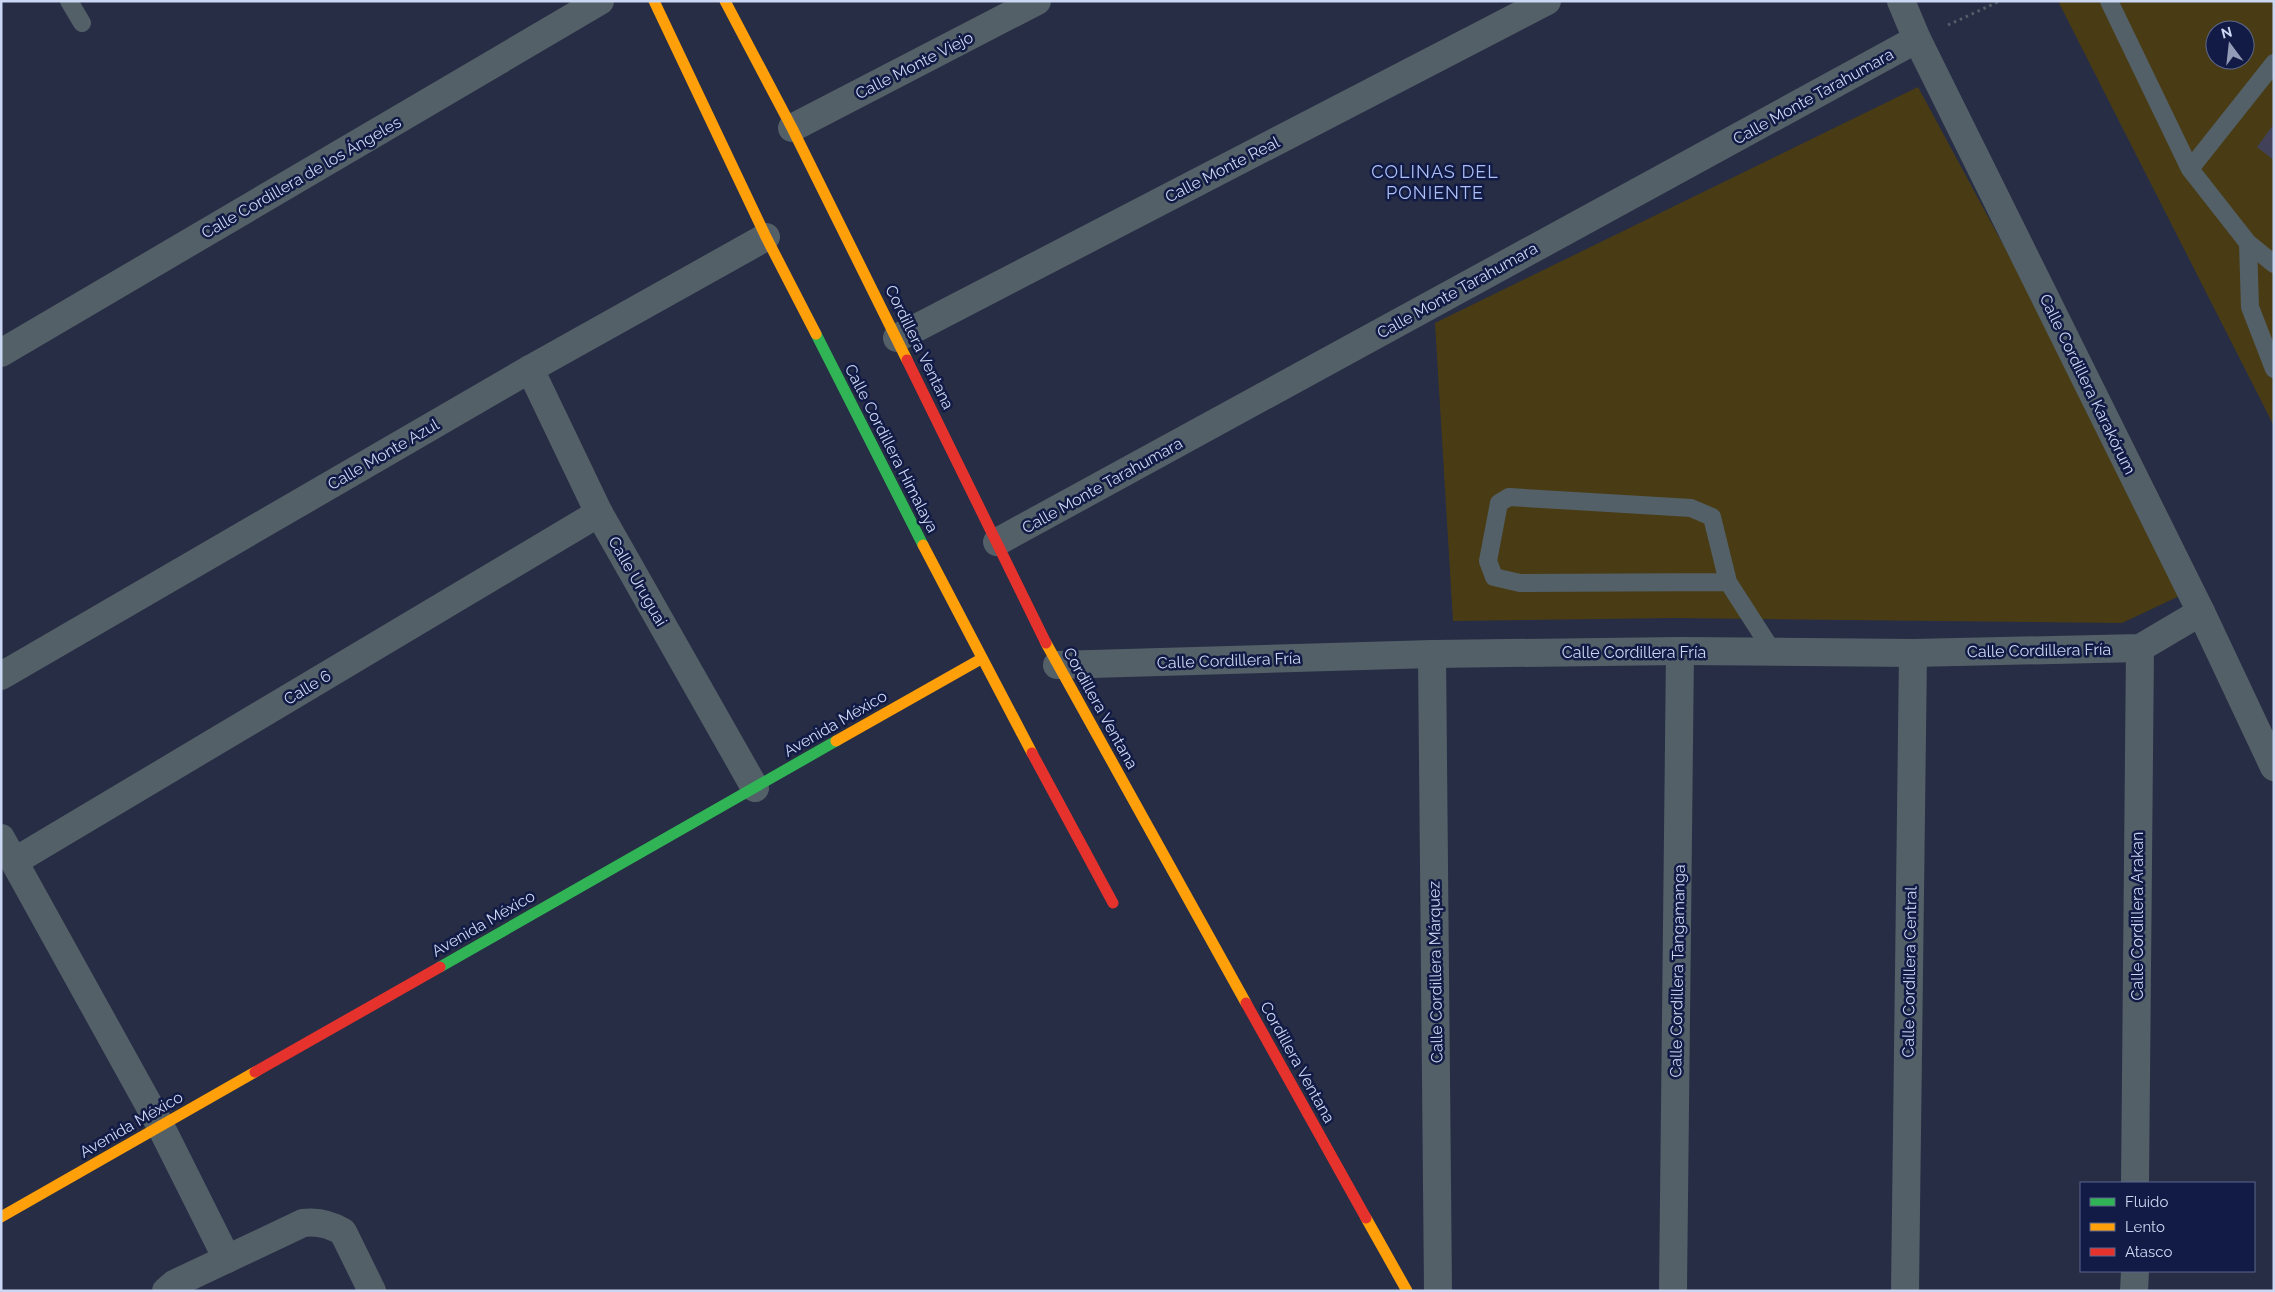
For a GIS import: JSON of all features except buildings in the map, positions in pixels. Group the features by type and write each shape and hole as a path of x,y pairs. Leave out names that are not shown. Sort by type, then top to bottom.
{"street":[{"name":"Calle Cordillera de los Ángeles","path":"1,353 600,1"},
{"name":"Calle Cordillera Himalaya","path":"654,1 766,237 981,659 1112,902"},
{"path":"725,1 792,128"},
{"name":"Calle Monte Viejo","path":"792,128 1037,1"},
{"name":"Calle Monte Real","path":"897,338 1547,1"},
{"name":"Calle Cordillera Karakórum","path":"1901,1 2201,612 2274,768"},
{"name":"Calle Monte Tarahumara","path":"998,542 1918,39"},
{"name":"Cordillera Ventana","path":"792,128 998,542 1057,665 1407,1291"},
{"name":"Calle Monte Azul","path":"1,676 530,369 766,237"},
{"name":"Calle Uruguai","path":"530,369 599,513 755,788"},
{"name":"Calle 6","path":"14,861 599,513"},
{"name":"Calle Cordillera Fría","path":"1057,665 1432,654 1680,651 1913,653 2140,648 2201,612"},
{"name":"Calle Cordillera Arakan","path":"2135,1182 2140,648"},
{"name":"Calle Cordillera Tangamanga","path":"1673,1291 1680,651"},
{"name":"Calle Cordillera Central","path":"1905,1291 1913,653"},
{"name":"Calle Cordillera Márquez","path":"1432,654 1438,1291"},
{"name":"Avenida México","path":"1,1217 981,659"},
{"path":"1,838 160,1126 227,1259"},
{"path":"166,1291 174,1284 303,1223 313,1222 323,1223 343,1232 372,1291"},
{"path":"2134,1272 2134,1291"}],"lane":[{"path":"69,1 82,23"},
{"path":"2127,1 2112,9 2190,169 2248,243 2274,264"},
{"path":"2190,169 2274,63"},
{"path":"2248,243 2250,307 2274,369"},
{"path":"1728,582 1520,583 1494,577 1488,561 1499,503 1509,497 1691,508 1712,517 1728,582 1772,652"}],"path":[{"path":"1918,39 2000,1"}],"shaded area":[{"path":"2058,1 2274,1 2274,426"},
{"path":"1918,87 2190,591 2122,623 1674,618 1453,621 1435,323"}],"traffic: fast":[{"path":"816,334 923,545"},
{"path":"440,967 836,741"}],"traffic: slow":[{"path":"654,1 766,237 816,334"},
{"path":"725,1 792,128 907,360"},
{"path":"923,545 1032,753"},
{"path":"1046,643 1246,1003"},
{"path":"836,741 981,659"},
{"path":"1,1217 255,1072"},
{"path":"1366,1218 1407,1291"}],"traffic: jam":[{"path":"907,360 1046,643"},
{"path":"1032,753 1113,903"},
{"path":"255,1072 440,967"},
{"path":"1246,1003 1366,1218"}],"district":[{"name":"COLINAS DEL PONIENTE","path":"1435,182"}]}
